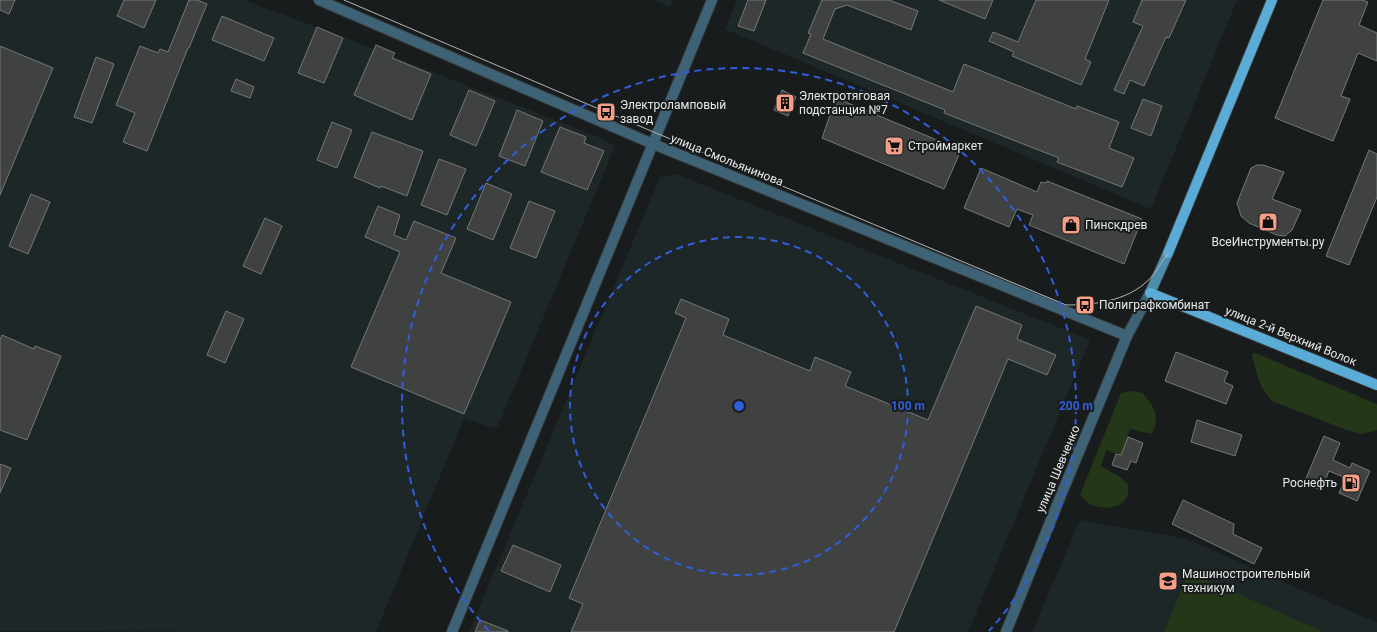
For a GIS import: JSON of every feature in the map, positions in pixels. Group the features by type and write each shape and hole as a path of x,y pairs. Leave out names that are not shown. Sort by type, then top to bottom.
{"main road":[{"name":"улица Шевченко","path":"1150,293 1168,253 1272,0"},
{"name":"улица 2-й Верхний Волок","path":"1150,293 1377,386"}],"street":[{"name":"улица Смольянинова","path":"319,0 653,144 1127,336"},
{"path":"452,632 712,0"},
{"name":"улица Шевченко","path":"1006,632 1127,336 1150,293"}],"shaded area":[{"path":"0,0 244,0 359,43 603,139 615,146 498,426 493,428 464,418 376,632 0,631"},
{"path":"653,0 673,0 670,7"},
{"path":"737,0 1237,0 1151,209 725,29"},
{"path":"676,174 1090,340 968,632 469,632 660,177"},
{"name":"Машиностроительный техникум","path":"1080,520 1187,539 1377,623 1377,632 1032,632"}],"green space":[{"path":"1255,353 1377,404 1377,430 1362,434 1349,431 1272,401 1261,385 1252,354"},
{"path":"1132,391 1142,393 1150,402 1155,412 1156,423 1151,434 1130,429 1121,455 1106,450 1101,466 1127,483 1128,492 1126,499 1118,506 1107,508 1095,506 1086,501 1080,495 1121,393"},
{"path":"1189,572 1324,632 1164,632"}],"building":[{"path":"0,0 15,0 9,14 0,10"},
{"path":"124,0 156,0 144,28 117,16"},
{"path":"189,0 197,0 207,4 147,151 123,142 135,113 116,105 140,46 158,53 160,49 168,52"},
{"path":"748,0 766,0 754,31 738,26"},
{"path":"822,0 889,0 918,11 911,30 847,5 835,9 823,39 953,92 964,64 1076,109 1077,106 1119,122 1109,148 1134,158 1122,187 1057,162 1059,158 944,113 945,110 803,53 811,34 808,33"},
{"path":"939,0 993,0 985,19"},
{"path":"1036,0 1109,0 1085,59 1091,62 1081,85 1012,56 1014,52 989,41 993,32 1018,42"},
{"path":"1142,0 1186,0 1169,38 1166,37 1144,86 1130,80 1124,94 1114,90 1143,26 1133,22"},
{"path":"1323,0 1362,0 1368,2 1359,25 1377,33 1377,61 1358,53 1341,96 1350,99 1333,141 1275,118"},
{"path":"222,16 274,38 264,61 212,40"},
{"path":"317,27 343,38 324,83 298,73"},
{"path":"376,45 395,53 392,58 431,74 412,120 354,95"},
{"path":"0,46 53,68 0,195"},
{"path":"96,57 114,64 92,123 74,117"},
{"path":"236,79 254,87 250,98 231,91"},
{"path":"469,90 495,101 476,146 450,135"},
{"name":"Электротяговая подстанция №7","path":"782,90 796,97 788,116 774,110"},
{"path":"836,98 961,150 944,189 822,138"},
{"path":"1143,99 1162,106 1151,136 1131,128"},
{"path":"517,110 543,121 525,166 499,156"},
{"path":"332,122 352,130 337,168 317,160"},
{"path":"560,127 586,137 584,143 604,151 587,190 541,172"},
{"path":"372,132 423,151 407,196 381,186 380,188 354,177"},
{"path":"1369,150 1377,154 1377,197 1349,265 1326,256"},
{"path":"439,159 466,169 447,215 421,205"},
{"path":"1257,165 1263,165 1284,172 1272,199 1301,210 1292,230 1285,236 1277,235 1249,223 1241,216 1237,203 1251,168"},
{"path":"981,168 1037,192 1041,182 1046,183 1047,181 1142,219 1124,264 1029,225 1033,215 1017,209 1009,227 964,208"},
{"path":"486,183 512,194 493,240 467,229"},
{"path":"31,194 50,202 28,254 9,246"},
{"path":"529,201 555,211 536,258 510,248"},
{"path":"378,206 400,215 394,235 406,240 414,221 456,238 441,273 511,302 464,414 351,367 400,252 365,237"},
{"path":"265,218 282,226 261,274 243,266"},
{"path":"681,299 729,319 723,335 810,371 815,357 851,372 845,386 928,420 976,306 1022,325 1017,339 1056,355 1047,375 1008,359 894,632 571,632 583,604 569,598 686,318 675,313"},
{"path":"226,311 244,319 225,363 207,355"},
{"path":"2,335 34,349 35,346 61,356 27,440 0,430 0,340"},
{"path":"1176,352 1228,372 1224,382 1233,386 1226,404 1165,381"},
{"path":"1197,420 1242,435 1235,456 1191,442"},
{"path":"1324,436 1340,443 1333,460 1350,468 1352,463 1370,471 1357,501 1339,493 1346,478 1329,471 1321,490 1304,483"},
{"path":"1128,437 1143,443 1136,463 1131,461 1127,470 1112,465 1116,454 1121,455"},
{"path":"0,464 11,468 0,493"},
{"path":"1183,500 1234,524 1233,534 1262,548 1254,564 1172,524"},
{"path":"513,545 561,565 550,592 501,571"},
{"path":"480,620 508,631 508,632 475,632"}],"tram line":[{"path":"344,0 606,112 1066,305 1102,302 1136,290 1146,283 1154,274 1168,253"}],"place":[{"name":"Электротяговая подстанция №7","path":"785,103"},
{"name":"Электроламповый завод","path":"606,112"},
{"name":"Строймаркет","path":"894,146"},
{"name":"ВсеИнструменты.ру","path":"1268,222"},
{"name":"Пинскдрев","path":"1071,225"},
{"name":"Полиграфкомбинат","path":"1085,305"},
{"name":"Роснефть","path":"1351,483"},
{"name":"Машиностроительный техникум","path":"1168,581"}]}
